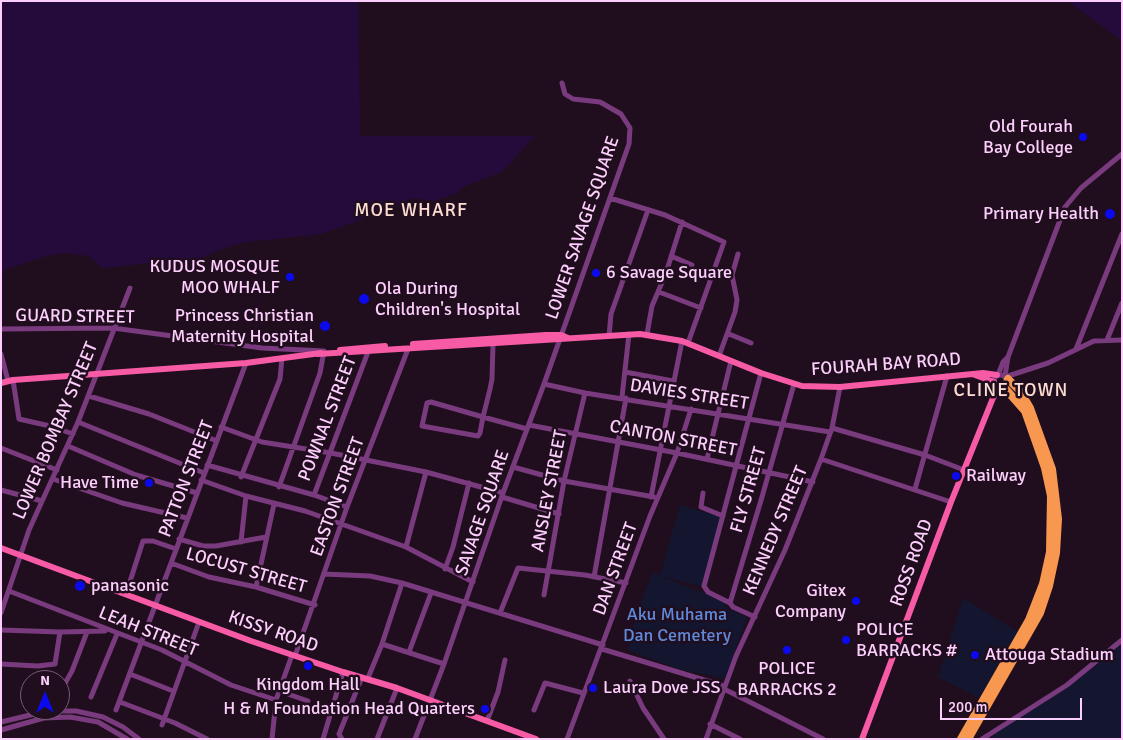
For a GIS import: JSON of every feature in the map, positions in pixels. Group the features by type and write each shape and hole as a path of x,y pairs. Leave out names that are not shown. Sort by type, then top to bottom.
{"highway":[{"path":"961,739 1029,620 1043,584 1050,552 1052,519 1046,468 1025,411 1001,380"},
{"path":"968,739 1040,612 1049,586 1056,553 1058,519 1052,469 1030,408 1020,391 1001,380"}],"main road":[{"name":"FOURAH BAY ROAD","path":"8,381 246,363 322,353 533,338 629,334 647,334 685,342 761,373 794,384 840,387 983,373 1001,380"},
{"name":"FOURAH BAY ROAD","path":"322,353 368,352 476,342 493,344 533,338"},
{"name":"ROSS ROAD","path":"862,739 951,502 1001,380"},
{"name":"KISSY ROAD","path":"1,548 293,656 397,688 536,739"}],"street":[{"name":"LOWER SAVAGE SQUARE","path":"560,337 629,144 630,128 628,122 611,107 600,102 573,99 566,94 562,83"},
{"path":"1001,380 1065,207 1081,188 1122,154"},
{"path":"610,198 682,222 718,237 724,244 701,308 685,342 673,381 652,497"},
{"path":"608,336 611,314 648,210"},
{"path":"647,334 652,306 659,292 682,222"},
{"path":"1076,349 1122,234"},
{"path":"719,356 729,334 737,300 732,275 738,254"},
{"path":"671,256 692,265"},
{"name":"LOWER BOMBAY STREET","path":"2,611 42,501 74,434 113,328 130,288"},
{"path":"659,292 701,308"},
{"path":"1107,340 1122,303"},
{"name":"GUARD STREET","path":"1,329 113,328 262,348 322,353"},
{"path":"594,577 619,442 629,334"},
{"path":"729,334 751,342"},
{"name":"SAVAGE SQUARE","path":"415,739 466,604 502,495 560,337"},
{"path":"1001,380 1048,363 1094,340 1122,340"},
{"path":"483,417 492,379 493,344"},
{"name":"EASTON STREET","path":"272,739 276,700 279,691 314,605 341,523 408,349"},
{"name":"POWNAL STREET","path":"314,495 368,352"},
{"path":"279,487 320,373 322,353"},
{"path":"1,354 19,419 74,434"},
{"path":"241,477 254,440 280,379 282,358"},
{"path":"708,459 731,361"},
{"name":"PATTON STREET","path":"116,710 246,363"},
{"path":"625,372 673,381"},
{"path":"755,617 732,607 730,603 708,592 704,586 761,373"},
{"path":"915,489 947,376"},
{"name":"DAVIES STREET","path":"544,384 669,404 719,415 831,430 925,455 964,470"},
{"name":"FLY STREET","path":"730,603 794,384"},
{"name":"KENNEDY STREET","path":"706,739 724,688 821,459 831,430 840,387"},
{"name":"ANSLEY STREET","path":"544,595 564,481 585,392"},
{"path":"89,396 149,414 216,441"},
{"name":"CANTON STREET","path":"483,417 478,436 424,427 421,423 428,402 528,427 677,452 812,482"},
{"name":"DAN STREET","path":"567,739 583,693 677,452 691,409"},
{"path":"78,422 204,473"},
{"path":"221,427 254,440 331,452 426,472 469,484 559,514"},
{"path":"68,446 136,475 197,492"},
{"path":"1,448 57,470"},
{"path":"821,459 951,502"},
{"path":"207,465 241,477 314,495 347,507"},
{"path":"513,466 564,481 659,498"},
{"path":"406,547 426,472"},
{"path":"53,479 122,503 187,518"},
{"path":"201,480 246,496 305,511 406,547 473,582"},
{"path":"445,569 456,538 469,484"},
{"path":"1,490 42,501"},
{"path":"703,493 701,507 723,516"},
{"path":"241,542 246,496"},
{"path":"256,587 274,504"},
{"path":"179,539 203,546 224,546 266,537"},
{"path":"126,594 142,541 153,540 176,549"},
{"name":"LOCUST STREET","path":"171,563 209,577 256,587 314,605"},
{"path":"500,613 518,568 594,577 626,583"},
{"path":"324,574 370,576 402,583 500,613 724,688 823,739"},
{"path":"341,738 339,734 382,644 402,583"},
{"name":"LEAH STREET","path":"10,591 185,660 231,685 276,700"},
{"path":"409,652 431,592"},
{"path":"162,725 199,622"},
{"path":"1,630 88,632 108,630"},
{"path":"1,664 38,666 55,664 60,632"},
{"path":"70,675 88,632"},
{"path":"90,697 117,634"},
{"path":"982,739 1067,685 1122,640"},
{"path":"382,644 444,664"},
{"path":"487,721 498,692 505,660"},
{"path":"323,739 342,672"},
{"path":"130,674 173,691"},
{"path":"630,681 639,702 664,739"},
{"path":"534,710 545,683 583,693"},
{"path":"377,739 397,688"},
{"path":"279,691 308,701"},
{"path":"120,702 207,739"},
{"path":"1,722 47,711 76,712 111,721 139,739"},
{"path":"1,730 44,718 70,717 98,722 127,739"},
{"path":"710,724 740,739"}],"green space":[{"name":"Aku Muhama Dan Cemetery","path":"680,505 723,518 703,587 661,576 724,602 726,608 747,617 725,679 675,668 628,650 634,621 652,573 660,575"},
{"name":"Attouga Stadium","path":"963,598 1018,632 979,698 938,677"},
{"path":"1122,643 1122,739 988,739 1093,666"}],"shaded area":[{"path":"1,1 399,1 358,2 360,136 535,136 502,172 465,186 457,193 434,201 411,198 404,204 384,208 365,218 322,234 245,242 219,250 182,267 167,268 148,263 107,268 101,267 89,256 64,253 47,256 1,271"},
{"path":"1068,1 1122,1 1122,41"}],"waterway":[{"path":"245,246 246,256 262,286 257,327 261,347"}],"place":[{"name":"Old Fourah Bay College","path":"1083,137"},
{"name":"Primary Health","path":"1110,214"},
{"name":"6 Savage Square","path":"596,273"},
{"name":"KUDUS MOSQUE MOO WHALF","path":"290,277"},
{"name":"Ola During Children's Hospital","path":"364,299"},
{"name":"Princess Christian Maternity Hospital","path":"325,326"},
{"name":"Railway","path":"956,476"},
{"name":"Have Time","path":"149,483"},
{"name":"panasonic","path":"80,586"},
{"name":"Gitex Company","path":"856,601"},
{"name":"POLICE BARRACKS #","path":"846,640"},
{"name":"POLICE BARRACKS 2","path":"787,650"},
{"name":"Attouga Stadium","path":"975,655"},
{"name":"Kingdom Hall","path":"308,666"},
{"name":"Laura Dove JSS","path":"593,688"},
{"name":"H & M Foundation Head Quarters","path":"485,709"}],"district":[{"name":"MOE WHARF","path":"411,211"},
{"name":"CLINE TOWN","path":"1011,391"}]}
